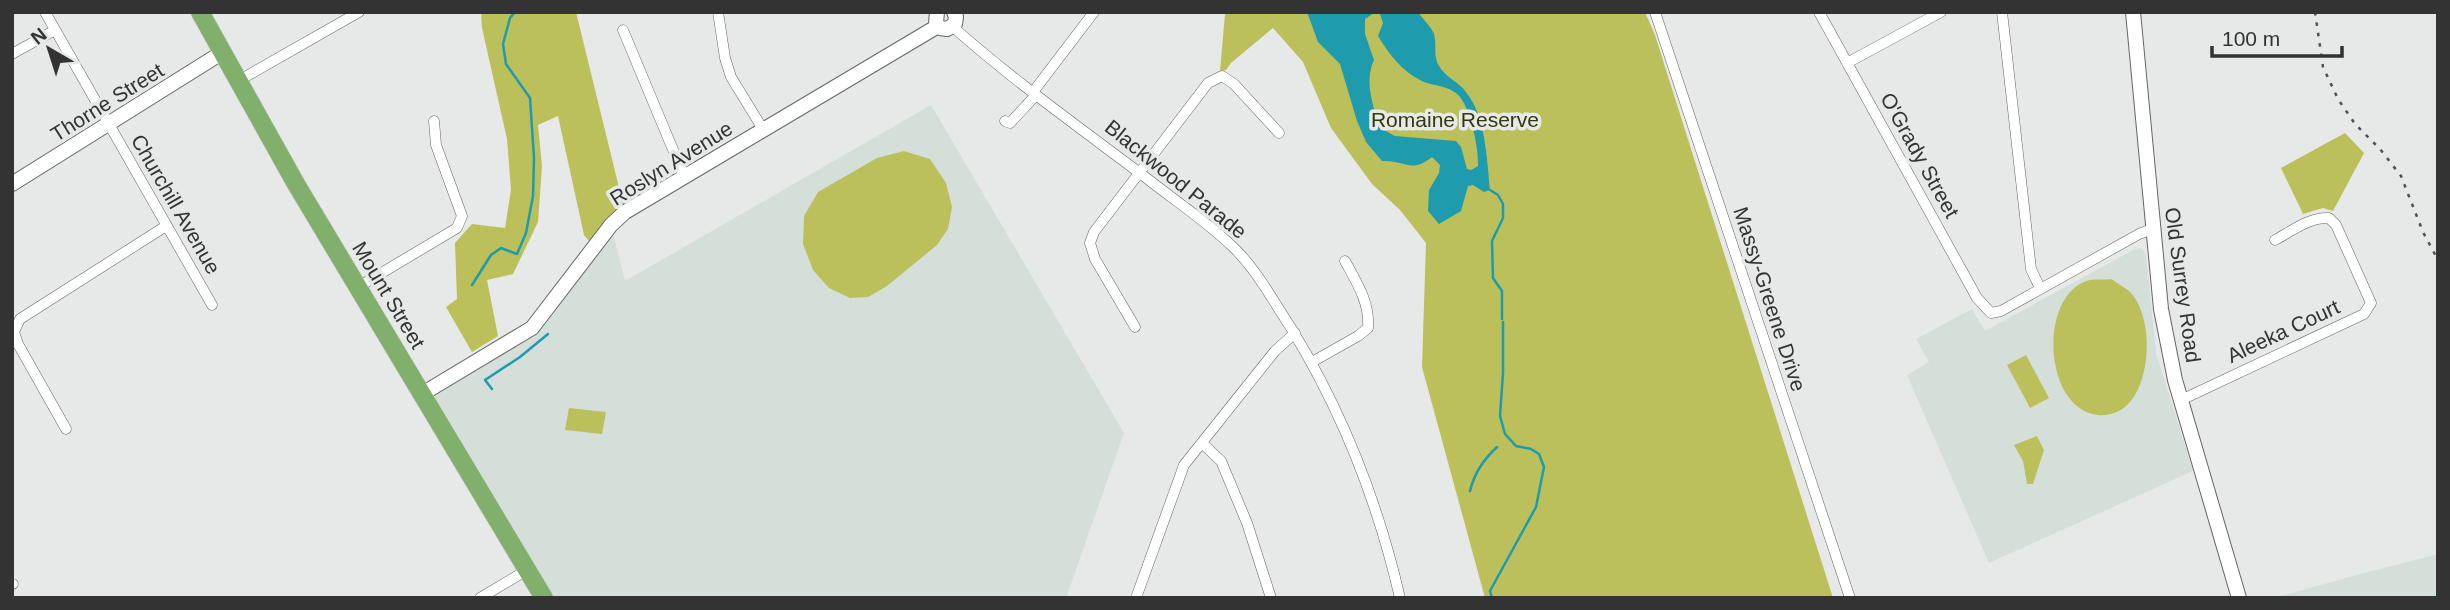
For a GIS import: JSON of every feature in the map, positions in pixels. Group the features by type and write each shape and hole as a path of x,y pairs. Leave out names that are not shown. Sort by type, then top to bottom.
{"highway":[{"name":"Mount Street","path":"200,12 358,287 544,598"}],"street":[{"name":"Churchill Avenue","path":"45,12 212,305"},
{"path":"238,81 359,12"},
{"path":"718,12 725,58 731,77 764,131"},
{"path":"1005,121 1010,123 1015,120 1094,12"},
{"name":"Massy-Greene Drive","path":"1655,12 1850,598"},
{"name":"O'Grady Street","path":"1819,12 1977,298 1992,313 2001,311 2040,288"},
{"path":"1847,63 1941,12"},
{"path":"2002,12 2031,269 2040,288 2138,234 2152,229"},
{"name":"Old Surrey Road","path":"2133,12 2161,309 2181,400 2239,598"},
{"name":"Roslyn Avenue","path":"422,394 531,327 611,225 625,212 764,131 945,19"},
{"name":"Blackwood Parade","path":"945,19 1034,94 1139,172 1234,248 1259,279 1312,362 1354,453 1369,493 1400,598"},
{"path":"12,54 55,30"},
{"path":"623,30 684,176"},
{"name":"Thorne Street","path":"12,184 223,52"},
{"path":"1135,327 1095,259 1090,243 1094,232 1208,83 1222,76 1234,84 1279,133"},
{"path":"358,287 457,228 462,216 436,145 434,121"},
{"name":"Aleeka Court","path":"2181,400 2364,314 2371,303 2336,225 2329,218 2306,222 2275,240"},
{"path":"66,429 18,344 14,332 20,319 166,226"},
{"path":"1312,362 1368,328 1369,314 1364,297 1345,261"},
{"path":"1136,598 1184,466 1275,352 1295,333"},
{"path":"1202,443 1221,461 1247,523 1271,598"},
{"path":"480,598 527,570"}],"shaded area":[{"path":"931,105 1124,433 1066,598 551,598 436,402 438,391 524,340 612,230 625,281"},
{"path":"2141,248 2146,254 2156,353 2193,471 1989,563 1907,375 1929,362 1916,339 1972,309 1985,331"},
{"path":"2438,554 2438,598 2274,598 2360,574"}],"green space":[{"path":"481,12 576,12 625,212 594,247 584,235 558,116 538,125 542,166 538,222 513,274 487,280 498,336 472,352 446,307 457,299 455,243 472,224 505,228 511,190 507,139 482,28"},
{"name":"Romaine Reserve","path":"1224,12 1645,12 1655,35 1833,598 1485,598 1422,367 1426,243 1400,210 1372,184 1331,128 1303,62 1273,28 1226,70 1220,71"},
{"path":"2345,133 2364,153 2333,211 2323,208 2303,214 2281,168"},
{"path":"904,151 930,159 946,183 952,207 948,229 937,245 887,286 868,297 850,298 829,288 813,270 803,244 804,216 818,192 877,158"},
{"path":"2111,279 2129,291 2137,302 2143,316 2147,348 2141,381 2127,405 2113,413 2098,415 2079,408 2066,393 2057,373 2055,326 2061,305 2073,289 2090,280"},
{"path":"2026,355 2049,398 2030,408 2007,365"},
{"path":"569,408 606,412 602,434 565,430"},
{"path":"2037,436 2044,450 2033,484 2027,484 2023,461 2014,445"}],"water":[{"path":"1307,12 1418,12 1434,34 1439,66 1466,92 1478,114 1490,190 1484,192 1473,185 1468,186 1461,211 1439,224 1428,211 1429,190 1439,173 1440,165 1432,157 1419,165 1382,161 1366,142 1340,64 1318,42","holes":["1374,13 1380,14 1383,23 1378,36 1396,61 1420,80 1456,93 1464,103 1474,130 1478,166 1467,169 1461,147 1456,141 1395,136 1380,128 1370,85 1374,60 1365,34 1365,19"]}],"waterway":[{"path":"472,285 491,255 501,248 517,254 526,233 533,196 534,158 530,98 506,64 503,44 510,18 515,12"},
{"path":"1490,190 1498,195 1503,204 1503,218 1492,241 1493,278 1502,291 1502,319"},
{"path":"1492,598 1490,591 1536,507 1544,467 1539,454 1516,446 1505,434 1500,416 1503,322"},
{"path":"492,389 485,380 548,334"},
{"path":"1470,491 1480,467 1497,447"}],"railway":[{"path":"2315,12 2323,67 2338,99 2355,124 2380,149 2401,176 2423,232 2438,260"}]}
